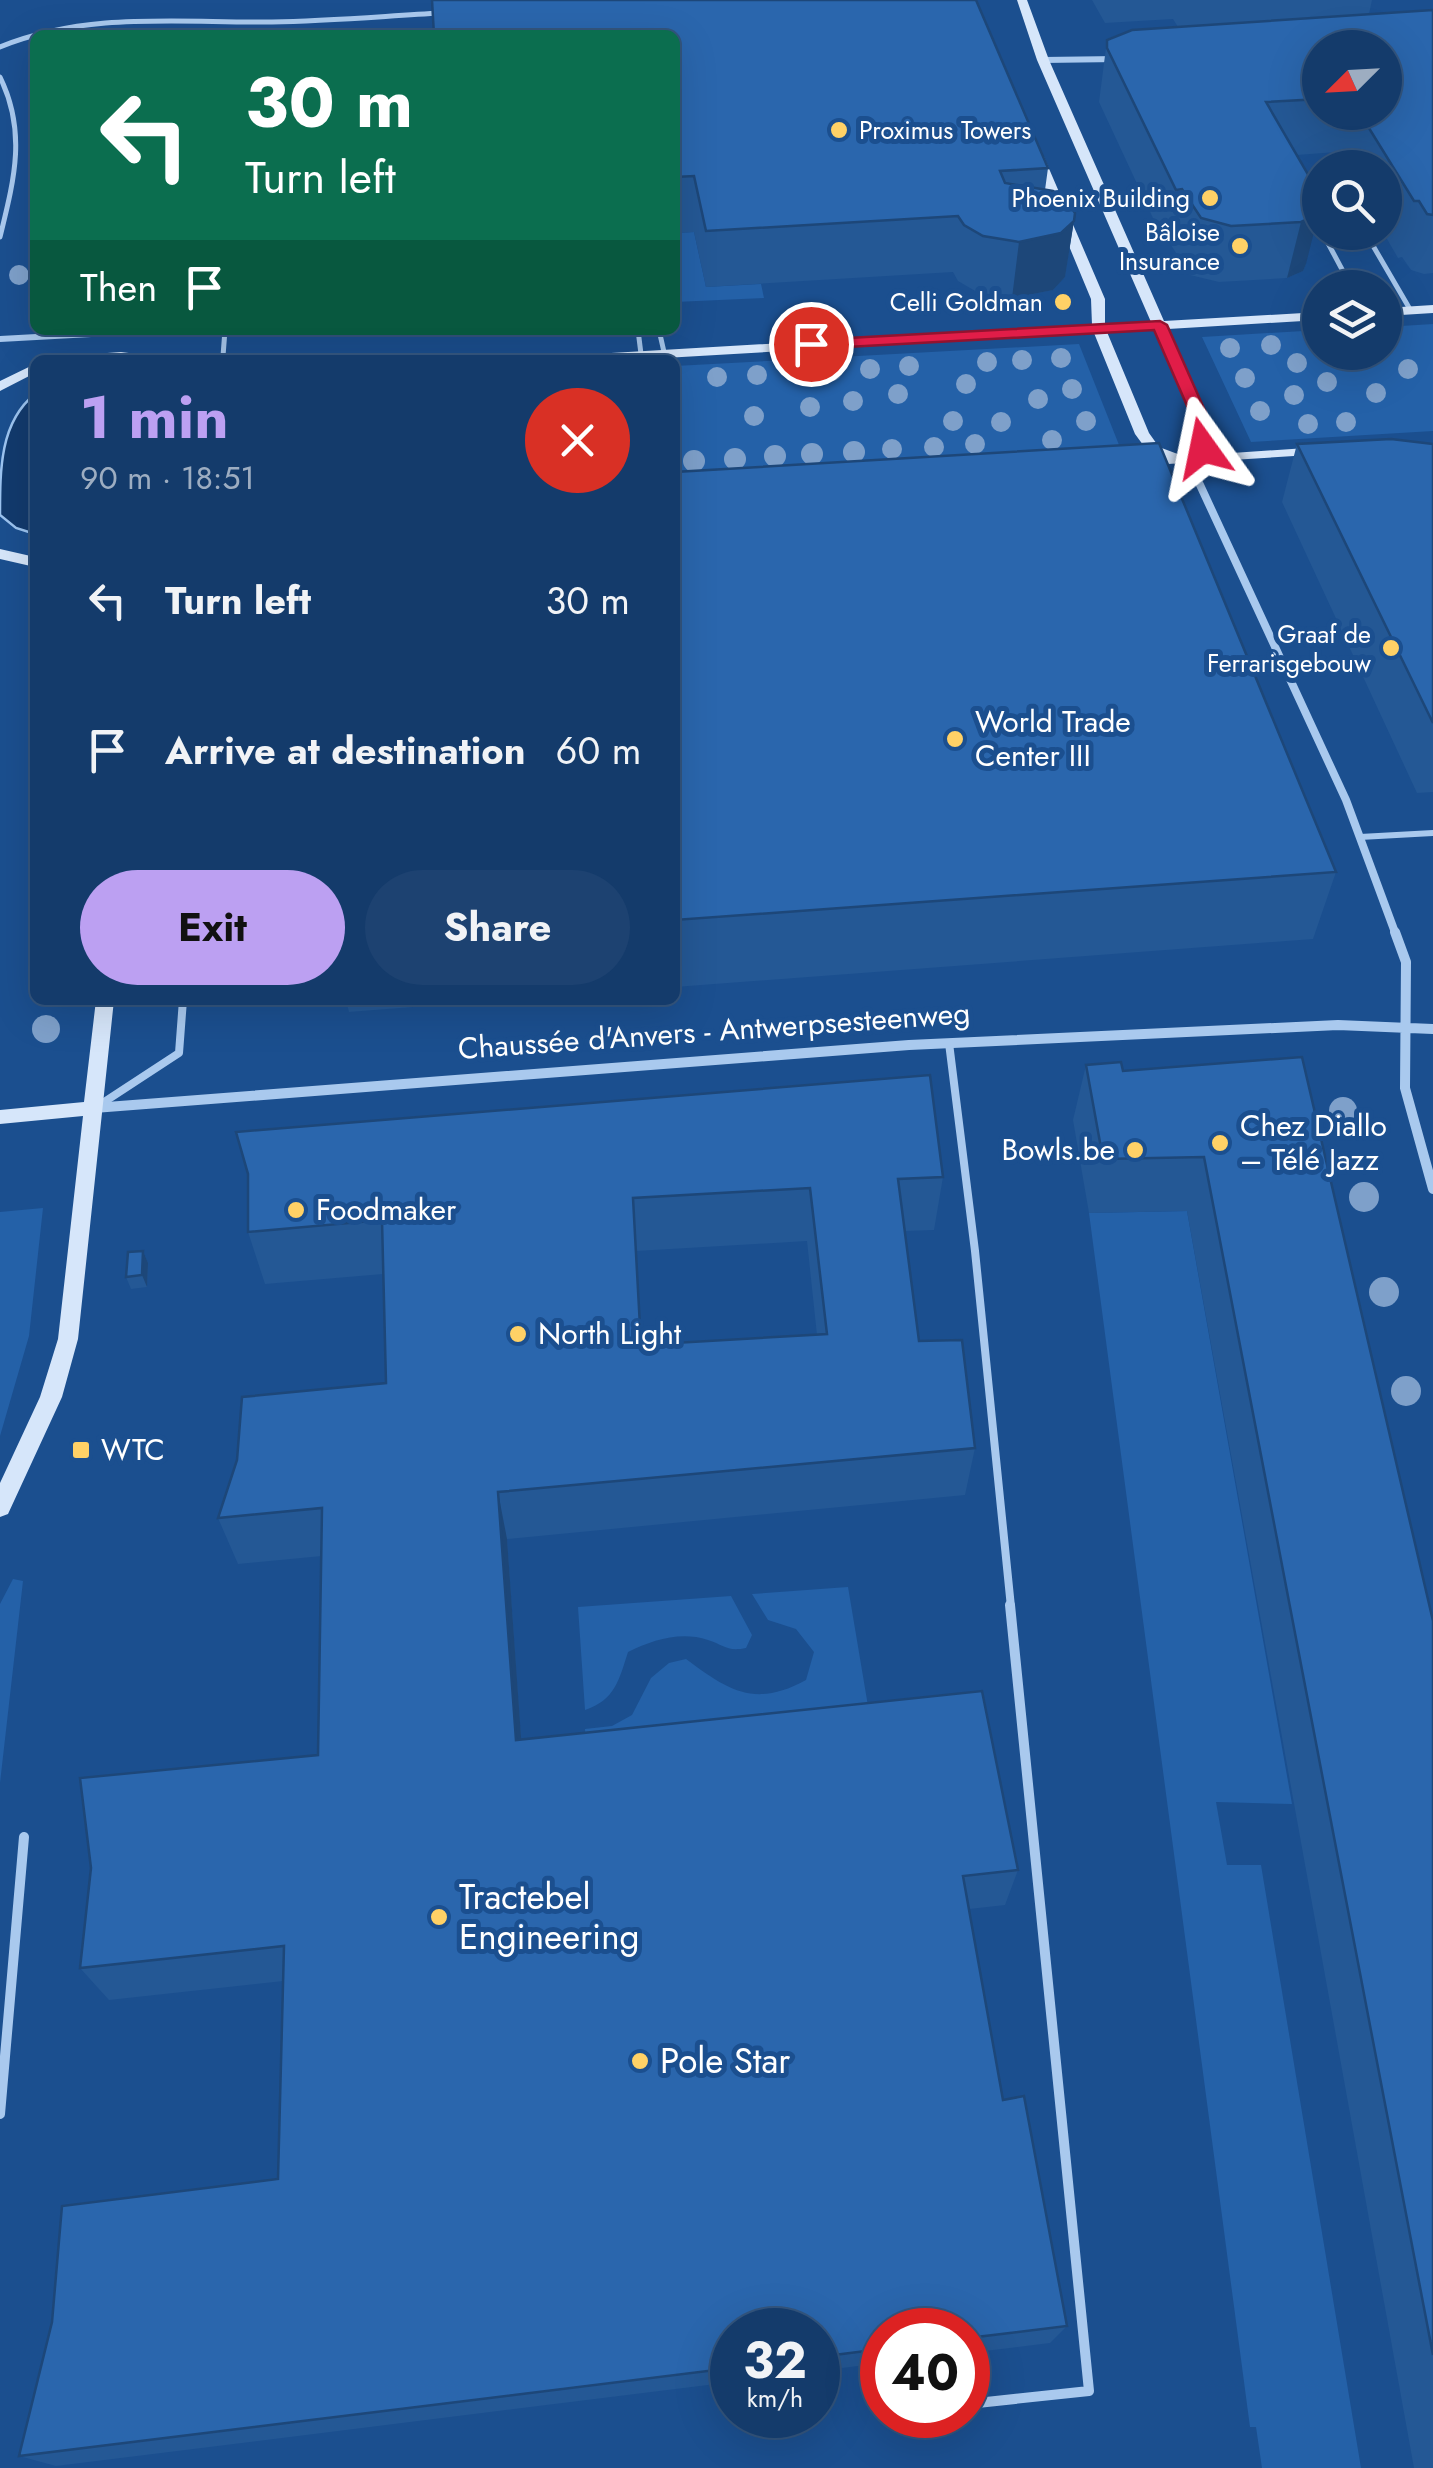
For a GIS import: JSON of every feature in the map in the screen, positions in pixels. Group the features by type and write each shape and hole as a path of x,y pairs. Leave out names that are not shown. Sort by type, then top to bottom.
{"street":[{"path":"1022,0 1043,60 1206,431 1203,448 1188,460"},
{"path":"1043,60 1129,58"},
{"path":"1035,152 1098,299 1099,328 1142,434 1154,450 1188,460 1360,837 1406,962 1405,1088 1433,1189"},
{"path":"1402,311 1433,310"},
{"path":"628,355 1302,317"},
{"path":"0,339 49,335"},
{"path":"83,346 85,335"},
{"path":"0,387 30,371"},
{"path":"1117,464 1338,450"},
{"path":"0,554 30,561"},
{"path":"0,1507 51,1397 68,1338 104,1005"},
{"name":"Chaussée d'Anvers - Antwerpsesteenweg","path":"0,1116 949,1043 1338,1026 1433,1029"}],"lane":[{"path":"39,30 166,20 249,22 448,12"},
{"path":"248,30 249,22"},
{"path":"0,47 30,34"},
{"path":"0,77 13,98 22,142 0,237"},
{"path":"1375,250 1410,311"},
{"path":"639,335 641,354"},
{"path":"660,335 664,352"},
{"path":"1360,837 1433,833"},
{"path":"94,1108 180,1053 183,1005"},
{"path":"949,1043 975,1252 1089,2391 990,2402"},
{"path":"0,2114 24,1837"}],"shaded area":[{"path":"694,232 706,287 761,284 764,298 680,302 680,233"},
{"path":"1433,324 1433,431 1251,442 1202,337 1302,331 1302,370 1402,370 1402,326"},
{"path":"1079,344 1121,450 680,476 680,366"},
{"path":"30,399 30,532 16,528 0,515 4,448 23,405"},
{"path":"43,1208 29,1336 0,1436 0,1212"},
{"path":"1187,1211 1292,1804 1216,1802 1227,1865 1261,1865 1361,2468 1262,2468 1256,2427 1250,2427 1089,1213"},
{"path":"13,1579 23,1581 0,1783 0,1604"},
{"path":"848,1587 870,1718 586,1745 585,1729 612,1726 632,1715 651,1678 669,1663 686,1659 729,1687 757,1694 772,1693 806,1680 814,1652 796,1629 768,1620 752,1594"},
{"path":"731,1596 752,1635 746,1648 730,1649 687,1636 647,1644 628,1652 609,1695 585,1710 578,1607"}],"building":[{"name":"Proximus Towers","path":"432,0 976,0 1048,168 1000,171 1005,183 1053,191 1065,198 1075,213 1074,221 1061,233 1019,242 983,236 964,225 958,216 706,231 694,176 680,177 680,30 434,30"},
{"path":"1433,10 1433,215 1414,201 1402,182 1402,150 1382,150 1370,130 1402,130 1402,30 1302,30 1302,100 1266,102 1302,164 1302,222 1231,226 1201,218 1182,189 1176,190 1107,48 1107,40 1132,30"},
{"path":"1391,439 1433,444 1433,723 1297,444"},
{"name":"World Trade Center III","path":"1159,443 1336,872 680,920 680,472"},
{"path":"1302,1057 1433,1621 1433,2355 1204,1157 1103,1159 1086,1065 1121,1062 1123,1071"},
{"name":"Pole Star","path":"930,1075 943,1177 898,1179 919,1341 962,1340 975,1448 498,1492 516,1740 982,1691 1018,1870 963,1876 1003,2100 1024,2096 1067,2326 990,2335 990,2308 860,2308 860,2352 840,2354 840,2308 710,2308 710,2371 19,2456 52,2322 62,2206 278,2179 284,1946 80,1968 91,1868 80,1778 318,1755 322,1508 218,1518 237,1460 242,1397 386,1383 382,1220 248,1232 248,1174 236,1132","holes":["810,1188 827,1334 641,1345 633,1198"]},
{"path":"143,1251 142,1275 126,1277 128,1252"}],"place":[{"name":"Proximus Towers","path":"839,130"},
{"name":"Phoenix Building","path":"1210,198"},
{"name":"Bâloise Insurance","path":"1240,246"},
{"name":"Celli Goldman","path":"1063,302"},
{"name":"Graaf de Ferrarisgebouw","path":"1391,648"},
{"name":"World Trade Center III","path":"955,739"},
{"name":"Chez Diallo – Télé Jazz","path":"1220,1143"},
{"name":"Bowls.be","path":"1135,1150"},
{"name":"Foodmaker","path":"296,1210"},
{"name":"North Light","path":"518,1334"},
{"name":"WTC","path":"81,1450"},
{"name":"Tractebel Engineering","path":"439,1917"},
{"name":"Pole Star","path":"640,2061"}],"route":[{"path":"811,344 1160,325 1206,431 1203,448"}]}
